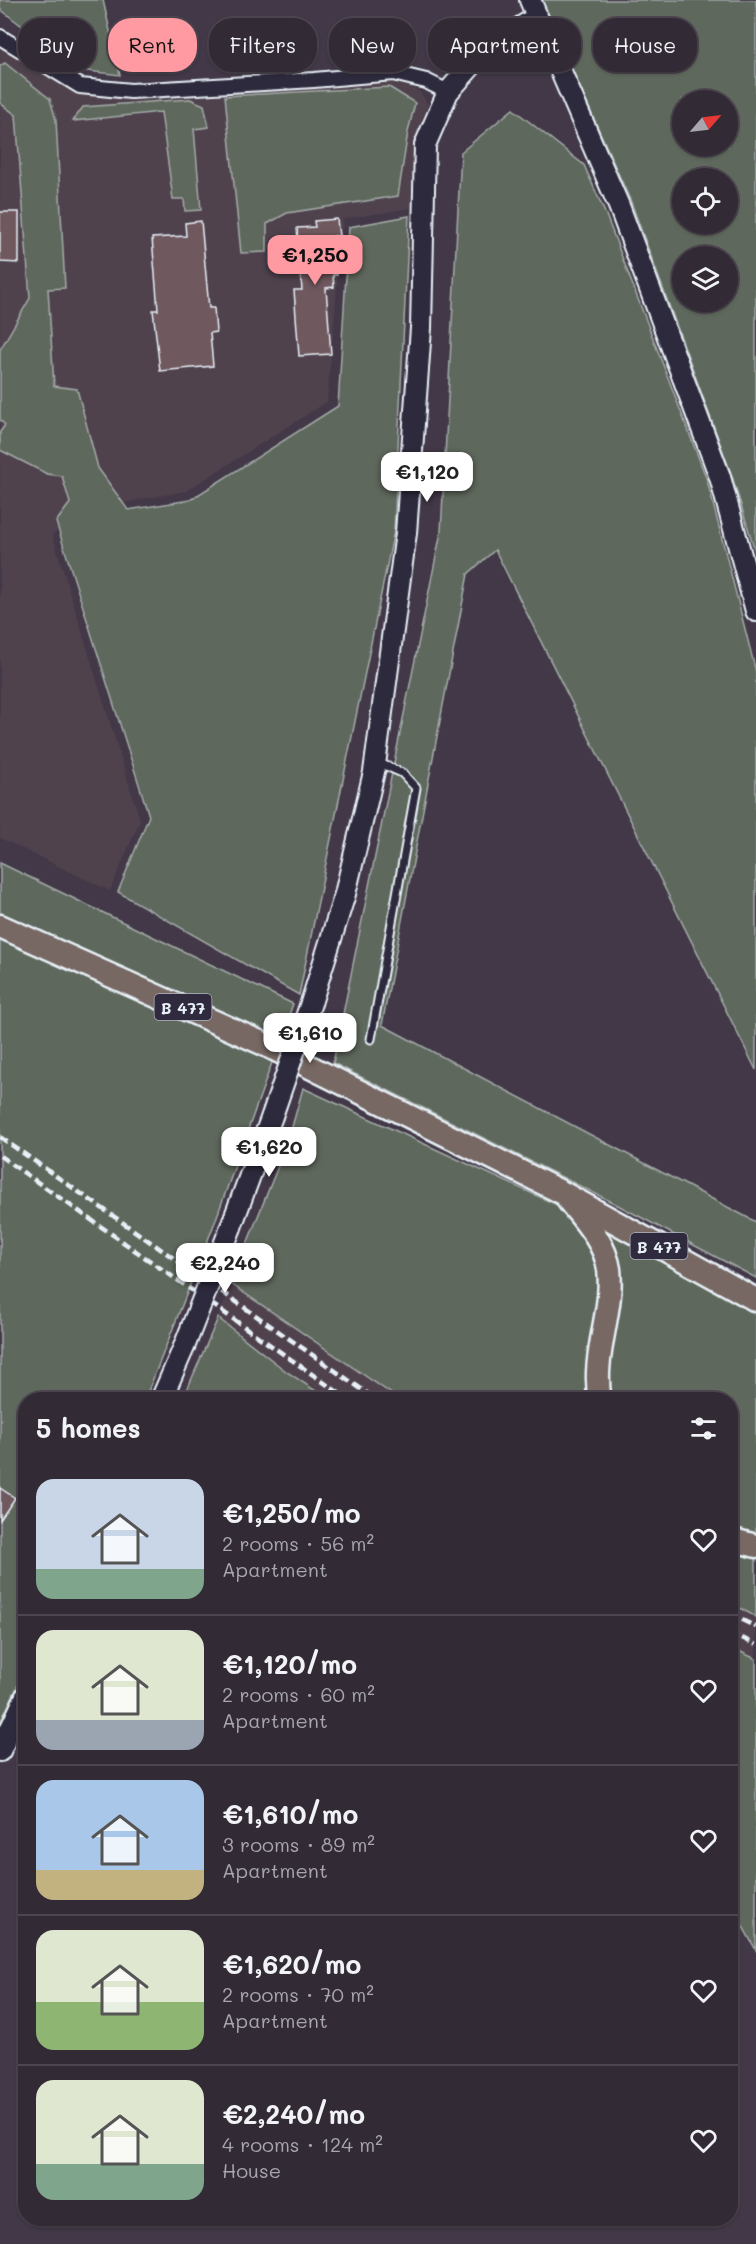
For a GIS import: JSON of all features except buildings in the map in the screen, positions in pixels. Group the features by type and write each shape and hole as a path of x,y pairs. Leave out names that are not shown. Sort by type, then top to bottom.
{"main road":[{"name":"B 477","path":"0,926 264,1044 563,1192 756,1300"},
{"path":"563,1192 602,1248 609,1269 599,1349 600,1392"},
{"path":"738,1541 756,1546"}],"street":[{"path":"164,1392 231,1227 312,1000 345,894 375,761 406,533 421,328 425,145 448,92 487,48 534,9 619,206 720,477 756,611"},
{"path":"0,37 80,86 131,91 314,81 393,73 426,81 448,92"},
{"path":"0,1750 18,1713"}],"lane":[{"path":"371,1039 416,788 402,773 375,761"}],"shaded area":[{"path":"0,41 18,53 18,72 48,72 81,93 394,76 420,92 428,104 414,142 411,208 343,219 327,402 186,491 127,502 52,534 140,820 110,891 0,838"},
{"path":"231,1284 389,1392 317,1392 287,1372 218,1318"},
{"path":"738,1607 756,1617 756,1659 738,1650"}],"green space":[{"path":"0,0 103,0 108,22 108,72 119,72 120,75 95,72 96,18 18,18 18,23 0,9"},
{"path":"541,0 756,0 756,554 731,473 631,202 573,72 581,72 581,18 549,18"},
{"path":"5,63 50,99 56,120 65,288 48,289 54,386 77,389 98,468 128,510 190,500 338,406 349,227 409,216 394,531 299,995 118,892 149,816 56,522 70,503 62,476 47,474 0,450 0,432 5,425 0,420 0,350 30,298 16,115 0,103 0,66"},
{"path":"389,87 415,103 398,196 287,213 267,224 267,252 241,253 225,96"},
{"path":"190,99 204,105 209,127 194,129 201,210 185,211 184,199 173,199 161,112 73,121 83,107"},
{"path":"513,109 584,165 606,215 707,480 756,672 756,1070 495,550 468,574 382,1025 756,1222 756,1278 610,1201 333,1063 441,532 461,152"},
{"path":"0,863 293,1004 215,1222 148,1392 18,1392 18,1685 0,1723"},
{"path":"303,1088 609,1229 756,1309 756,1617 738,1607 738,1392 389,1392 231,1284 288,1141"},
{"path":"218,1318 287,1372 317,1392 186,1392"},
{"path":"738,1651 756,1659 756,1950 738,1918"}],"railway":[{"path":"0,1137 366,1392"},
{"path":"0,1156 338,1392"},
{"path":"738,1618 756,1627"},
{"path":"738,1636 756,1645"}]}
